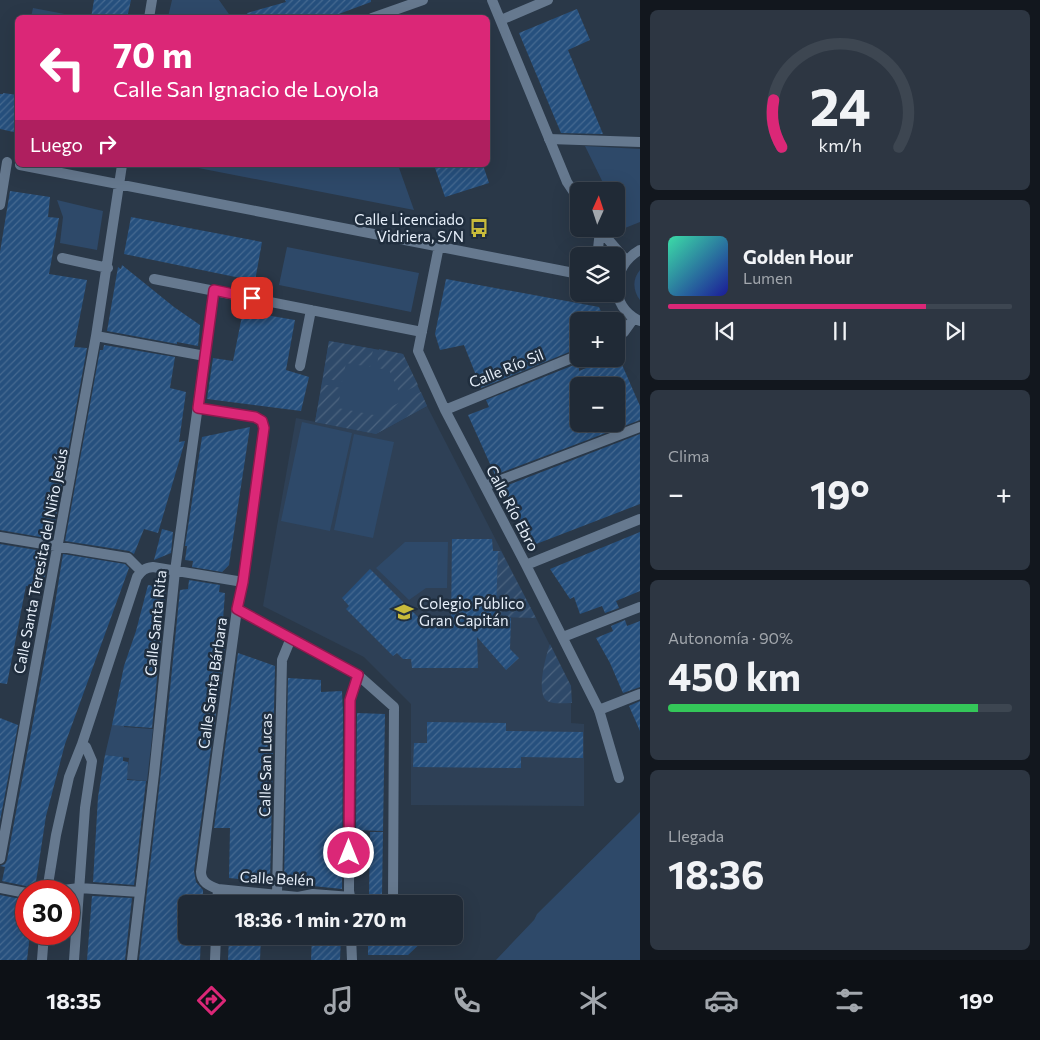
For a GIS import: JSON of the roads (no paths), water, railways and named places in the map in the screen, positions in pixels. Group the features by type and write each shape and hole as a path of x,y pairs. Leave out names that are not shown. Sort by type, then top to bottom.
{"street":[{"path":"150,15 152,0"},
{"path":"380,15 423,0"},
{"path":"492,0 570,186"},
{"path":"501,20 548,0"},
{"path":"550,138 640,142"},
{"path":"0,205 11,163"},
{"path":"32,167 570,272"},
{"name":"Calle Santa Teresita del Niño Jesús","path":"0,859 108,268 122,167"},
{"path":"607,238 626,260 640,250"},
{"name":"Calle Río Ebro","path":"438,246 418,352 445,410 599,710 619,778"},
{"path":"62,258 108,268"},
{"path":"154,280 214,290 422,332"},
{"name":"Calle Santa Rita","path":"132,960 176,571 214,290"},
{"path":"621,302 624,308 637,320 625,331"},
{"path":"300,366 310,310"},
{"path":"96,336 205,356"},
{"name":"Calle Río Sil","path":"445,410 570,359"},
{"name":"Calle Santa Bárbara","path":"198,408 255,417 262,421 264,428 201,872 201,878 208,886 218,889"},
{"path":"485,486 640,427"},
{"path":"526,565 640,519"},
{"path":"0,537 128,558 141,571"},
{"path":"49,880 59,819 69,777 82,744 137,576 146,568 153,567 243,582"},
{"path":"563,637 640,607"},
{"path":"237,609 358,675 350,700 350,895"},
{"name":"Calle San Lucas","path":"277,895 282,660 291,638"},
{"name":"Calle Belén","path":"358,675 394,707 393,895"},
{"path":"599,710 640,694"},
{"path":"80,880 85,808 92,761 86,747 82,744"},
{"path":"0,888 15,891"},
{"path":"80,888 140,892"},
{"path":"218,889 218,895"},
{"name":"Calle Belén","path":"218,889 277,895"},
{"name":"Calle Belén","path":"306,895 319,895"},
{"path":"42,960 43,945"},
{"path":"74,960 75,945"},
{"path":"215,960 216,945"},
{"path":"351,945 352,960"}],"place":[{"name":"Calle Licenciado Vidriera, S/N","path":"479,228"},
{"name":"Colegio Público Gran Capitán","path":"404,612"}]}
